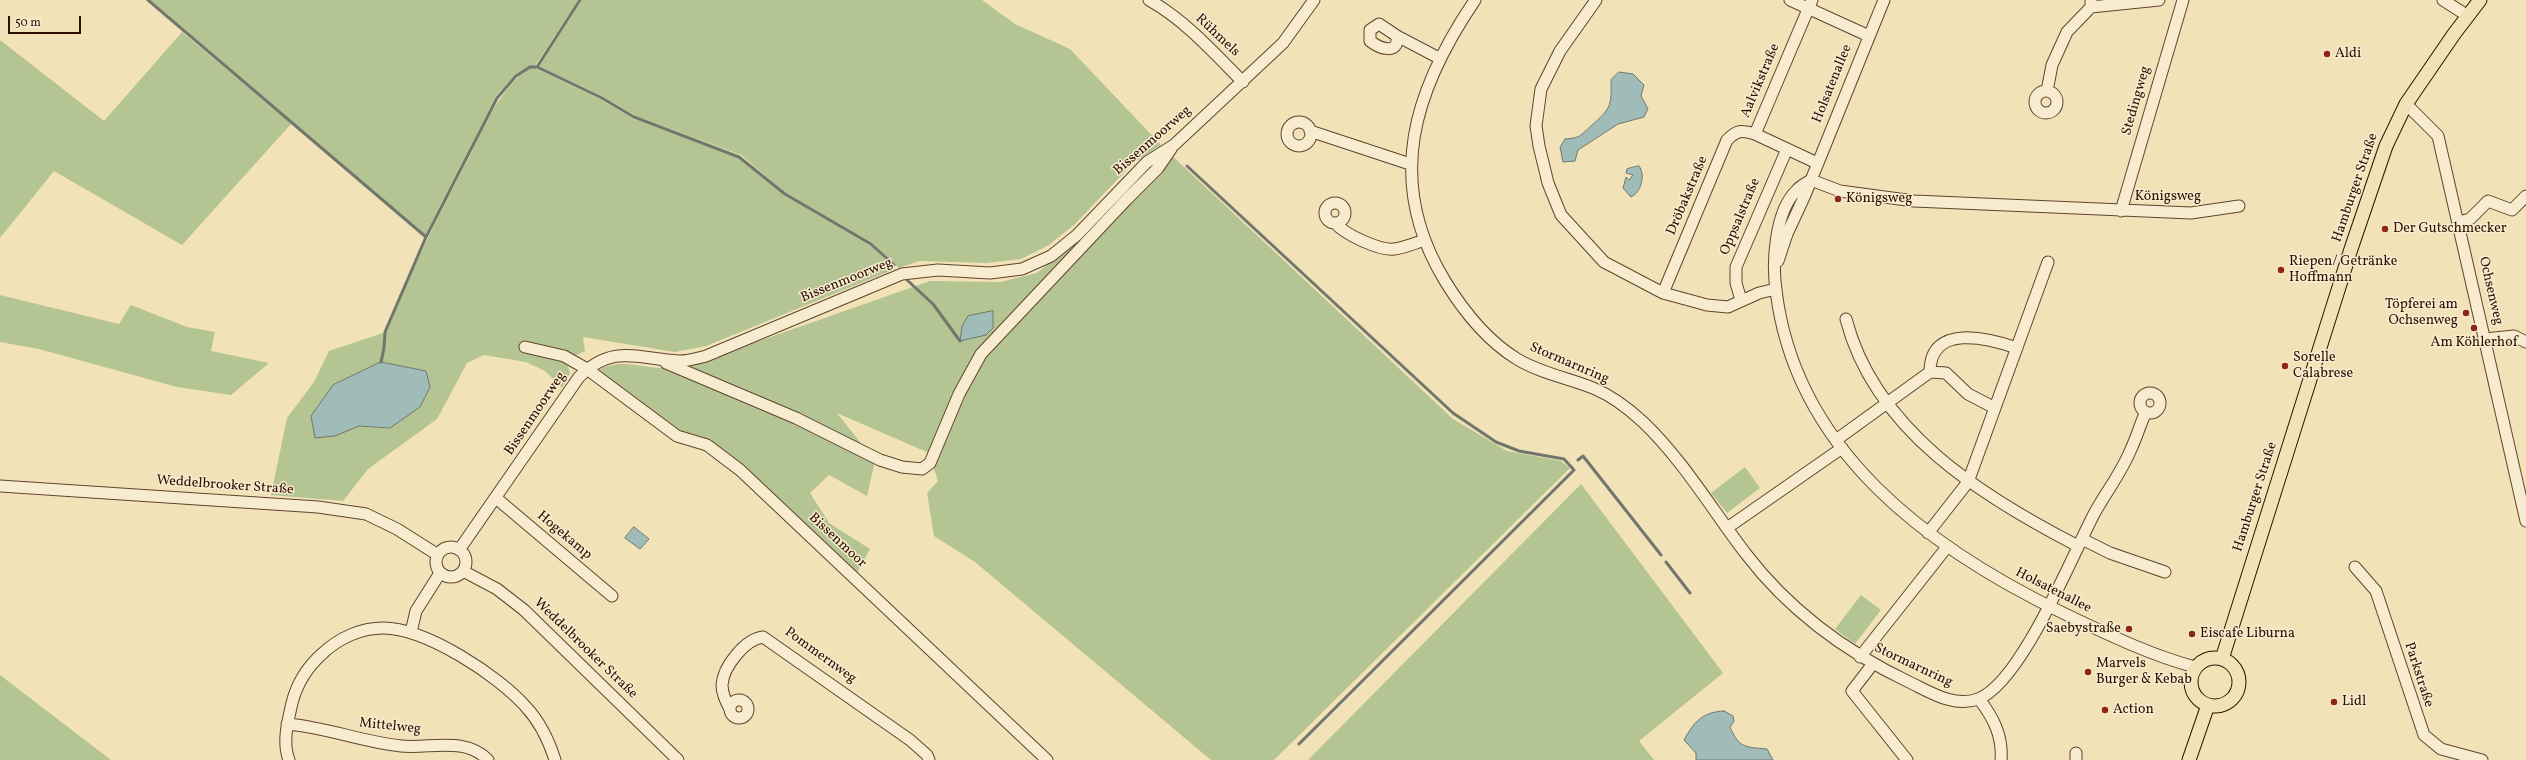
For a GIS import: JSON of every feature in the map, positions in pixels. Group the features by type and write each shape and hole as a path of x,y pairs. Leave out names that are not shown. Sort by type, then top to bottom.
{"main road":[{"name":"Hamburger Straße","path":"2222,659 2370,190 2386,146 2406,104 2480,0"},
{"path":"2212,658 2222,659 2231,664 2237,673 2239,684 2236,694 2228,702 2219,706 2208,705 2196,698 2190,685 2191,676 2195,667 2202,661 2212,658"},
{"path":"2189,760 2208,705"}],"street":[{"name":"Rühmels","path":"1149,0 1163,8 1203,42 1242,82"},
{"name":"Bissenmoorweg","path":"459,550 579,377 587,368 603,359 620,354 681,361 706,356 902,274 938,270 990,274 1022,269 1051,256 1076,235 1147,162 1174,145 1287,39 1314,0"},
{"name":"Stormarnring","path":"1475,0 1439,58 1418,115 1410,164 1416,210 1425,240 1435,265 1459,305 1485,335 1519,360 1595,389 1622,405 1642,422 1666,447 1727,528 1777,590 1813,622 1872,665 1946,700 1968,701 1979,699 1998,688 2013,670 2048,606"},
{"path":"1596,0 1560,51 1540,89 1536,126 1538,146 1548,183 1561,215 1604,262 1663,293 1707,305 1728,307 1759,293 1776,289"},
{"path":"1790,0 1811,4 1869,36"},
{"name":"Holsatenallee","path":"1884,0 1811,180 1786,234 1774,275 1779,316 1791,359 1814,404 1839,444 1872,483 1928,533 1992,576 2048,606 2126,642 2195,667"},
{"path":"2047,91 2052,65 2067,32 2091,3 2159,0"},
{"name":"Stedingweg","path":"2121,211 2183,0"},
{"path":"2443,0 2468,16"},
{"name":"Aalvikstraße","path":"1811,4 1755,134 1817,163"},
{"path":"1397,36 1413,42 1439,58"},
{"name":"Ochsenweg","path":"2406,104 2438,136 2459,222 2526,521"},
{"name":"Dröbakstraße","path":"1663,293 1727,140 1736,131 1742,130 1755,134"},
{"path":"1310,131 1410,164"},
{"path":"652,357 796,418 880,460 902,467 922,469 930,463 959,394 981,354 1126,199 1158,168 1174,145"},
{"name":"Oppsalstraße","path":"1741,300 1736,283 1736,267 1787,149"},
{"name":"Königsweg","path":"1811,180 1840,192 1914,201 2121,211 2199,213 2239,206"},
{"path":"2459,222 2470,219 2488,201 2512,210 2526,196"},
{"path":"1335,223 1342,231 1385,248 1394,249 1425,240"},
{"path":"1928,533 1968,482 2048,262"},
{"path":"1846,319 1867,370 1888,403 1923,443 1968,482 2020,516 2080,543 2165,572"},
{"path":"2485,339 2514,336 2526,342"},
{"path":"1930,372 1931,357 1940,346 1951,339 1969,337 1997,341 2017,348"},
{"name":"Bissenmoor","path":"525,347 564,356 587,368 677,436 707,445 740,470 1047,760"},
{"path":"1727,528 1770,498 1839,444 1888,403 1930,372 1946,373 1968,394 1995,408"},
{"path":"2048,606 2080,543 2130,452 2146,412"},
{"name":"Weddelbrooker Straße","path":"0,486 318,507 366,514 397,529 438,555"},
{"name":"Hogekamp","path":"496,498 612,596"},
{"path":"450,547 459,550 466,562 464,571 452,577 440,572 436,564 438,555 450,547"},
{"name":"Stormarnring","path":"1860,657 1948,547"},
{"name":"Parkstraße","path":"2355,567 2376,591 2424,735 2441,749 2482,760"},
{"name":"Weddelbrooker Straße","path":"464,571 497,589 524,610 678,760"},
{"path":"411,632 416,611 440,572"},
{"path":"289,760 286,738 287,724 295,688 311,664 334,643 361,631 383,628 411,632 464,658 498,680 527,708 548,740 556,760"},
{"name":"Pommernweg","path":"730,709 724,700 723,688 725,673 747,644 763,637 910,740 927,755 929,760"},
{"path":"1872,665 1852,691 1906,760"},
{"path":"1979,699 1996,726 2002,743 2001,760"},
{"name":"Mittelweg","path":"287,724 309,726 351,738 402,746 458,745 481,752 488,760"}],"green space":[{"path":"150,0 578,0 535,66 530,66 516,74 496,96 425,235"},
{"path":"582,0 982,0 1015,24 1070,49 1161,145 1133,163 1075,224 1049,245 1021,259 986,263 920,261 899,268 872,243 786,193 741,155 636,116 602,96 539,67"},
{"path":"182,32 291,124 182,245 54,171 0,238 0,40 104,121"},
{"path":"530,68 535,68 602,100 634,119 739,158 785,195 871,245 895,269 706,346 675,352 583,337 585,351 566,360 570,373 562,388 545,371 526,362 484,355 467,363 437,419 368,469 343,501 271,495 287,418 314,382 329,351 386,332 423,248 485,125 500,99 518,77","holes":["381,362 426,371 390,428 359,426 333,385"]},
{"path":"1167,151 1453,419 1507,451 1561,461 1570,468 1274,760 1211,760 975,562 934,536 927,493 938,481 929,453 837,413 875,461 867,496 829,475 810,493 829,523 870,549 856,575 740,467 679,434 600,375 599,370 618,364 659,368 685,367 930,281 1000,282 1037,273 1093,225 1146,166"},
{"path":"0,295 119,324 131,305 187,327 215,332 211,351 269,363 231,395 177,387 39,349 0,342"},
{"path":"1745,467 1760,488 1727,513 1711,493"},
{"path":"1581,484 1723,673 1639,741 1654,760 1308,760"},
{"path":"1861,595 1881,610 1855,644 1835,629"},
{"path":"0,675 111,760 0,760"}],"water":[{"path":"1619,72 1633,74 1644,85 1641,96 1648,109 1644,117 1618,124 1578,150 1575,161 1563,162 1560,147 1565,139 1574,138 1582,134 1606,111 1611,96 1611,80"},
{"path":"1639,166 1642,174 1640,188 1635,195 1631,197 1623,188 1626,177 1629,180 1633,175 1626,173 1627,169"},
{"path":"993,311 993,328 986,335 960,341 962,326 968,316"},
{"path":"381,362 426,371 430,387 420,407 390,428 359,426 335,436 315,438 311,416 333,385"},
{"path":"634,527 649,539 640,549 625,538"},
{"path":"1724,711 1733,716 1734,721 1730,727 1736,739 1740,743 1748,747 1767,749 1773,760 1696,760 1696,753 1684,740 1695,723 1704,716 1710,713"}],"waterway":[{"path":"148,0 426,237 385,332 384,347"},
{"path":"580,0 537,67 602,98 634,117 739,157 785,194 871,244 894,265"},
{"path":"426,237 497,98 516,76 530,67 537,67"},
{"path":"1187,166 1453,413 1496,442 1519,451 1564,459 1574,470 1299,744"},
{"path":"907,280 933,304 960,341"},
{"path":"381,362 384,348"},
{"path":"1578,460 1583,456 1661,555"},
{"path":"1666,562 1690,593"}],"place":[{"name":"Aldi","path":"2327,54"},
{"name":"Königsweg","path":"1838,199"},
{"name":"Der Gutschmecker","path":"2385,229"},
{"name":"Riepen/ Getränke Hoffmann","path":"2281,270"},
{"name":"Töpferei am Ochsenweg","path":"2466,313"},
{"name":"Am Köhlerhof","path":"2474,328"},
{"name":"Sorelle Calabrese","path":"2285,366"},
{"name":"Saebystraße","path":"2129,629"},
{"name":"Eiscafe Liburna","path":"2192,634"},
{"name":"Marvels Burger & Kebab","path":"2088,672"},
{"name":"Lidl","path":"2334,702"},
{"name":"Action","path":"2105,710"}]}
